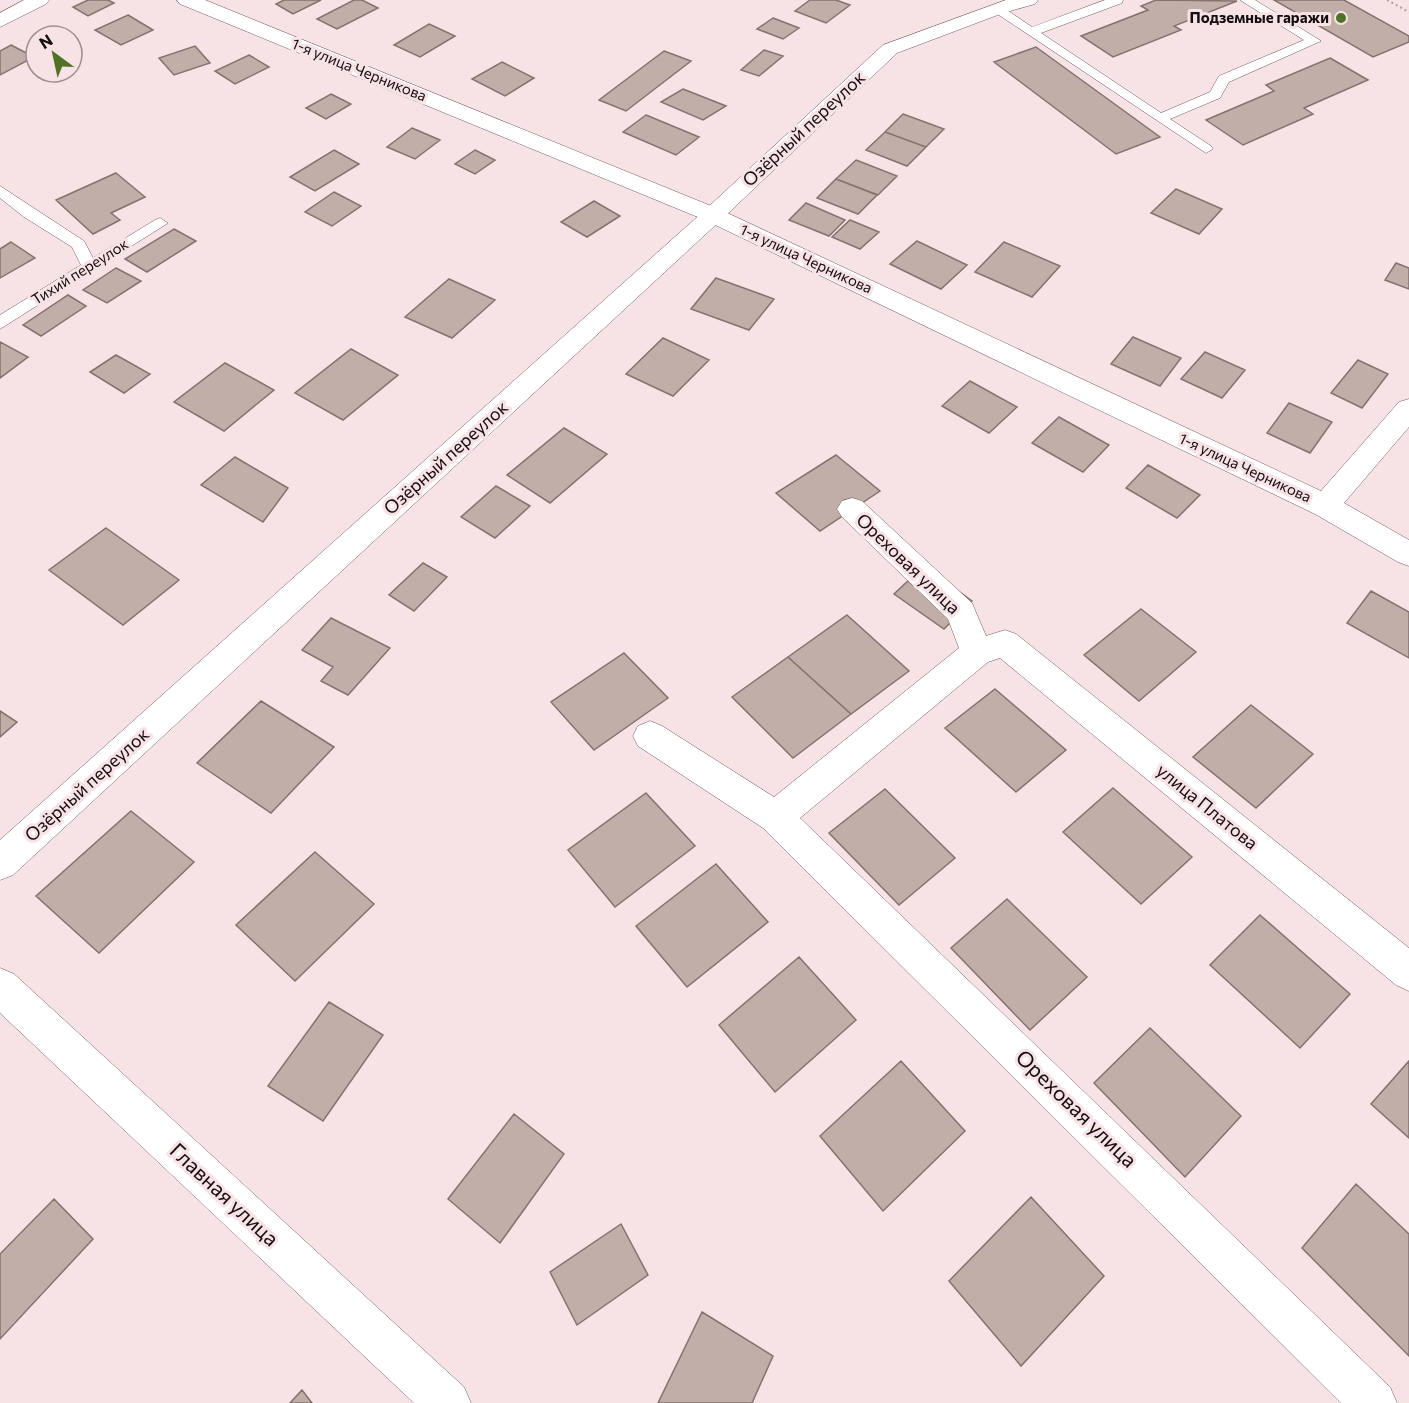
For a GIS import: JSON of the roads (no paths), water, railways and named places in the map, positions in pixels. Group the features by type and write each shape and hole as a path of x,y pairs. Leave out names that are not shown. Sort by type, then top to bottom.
{"street":[{"path":"0,21 39,0"},
{"name":"1-я улица Черникова","path":"187,0 713,215 1325,506 1409,554"},
{"path":"1003,5 1028,0"},
{"name":"Озёрный переулок","path":"0,864 713,215 890,49 1003,5"},
{"path":"1325,506 1409,409"},
{"name":"Ореховая улица","path":"852,509 961,612 991,647"},
{"path":"775,817 991,647"},
{"name":"улица Платова","path":"991,647 1409,972"},
{"name":"Ореховая улица","path":"650,736 775,817 1374,1403"},
{"name":"Главная улица","path":"0,987 448,1403"}],"lane":[{"path":"1031,32 1117,0"},
{"path":"1160,118 1215,94 1224,79 1314,41 1246,0"},
{"path":"1003,5 1031,32 1206,148"},
{"path":"0,191 29,214 78,244 89,266"},
{"name":"Тихий переулок","path":"0,323 160,223"}],"place":[{"name":"Подземные гаражи","path":"1341,18"}]}
